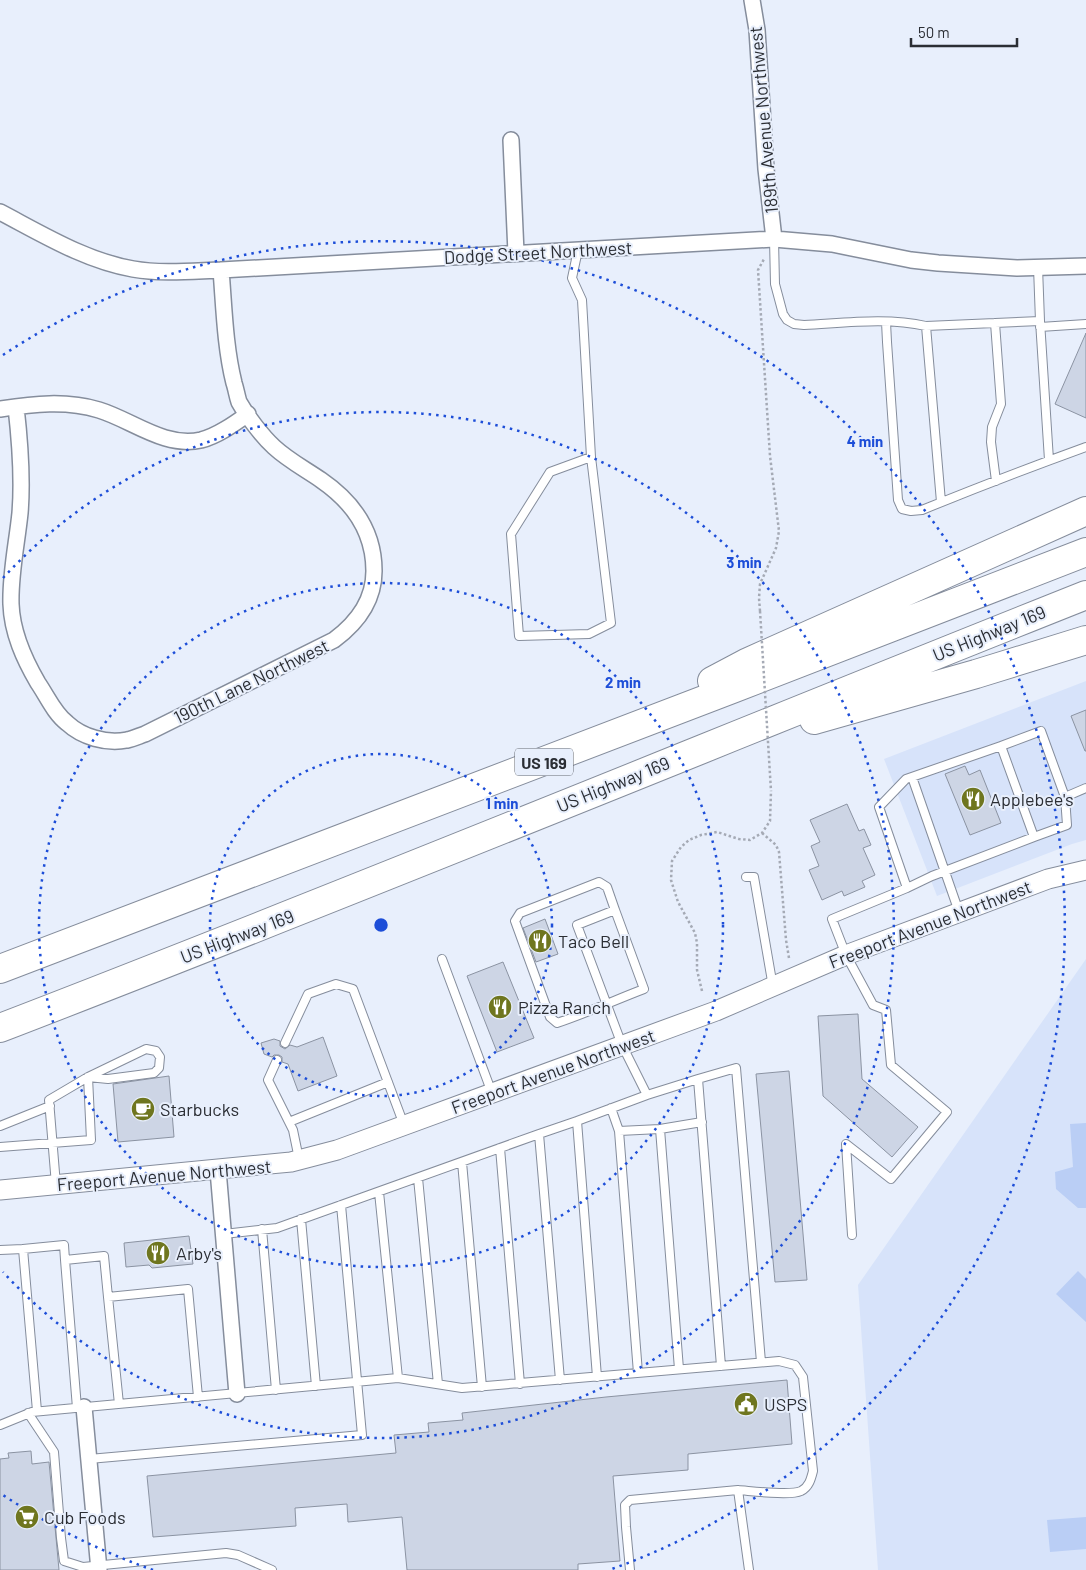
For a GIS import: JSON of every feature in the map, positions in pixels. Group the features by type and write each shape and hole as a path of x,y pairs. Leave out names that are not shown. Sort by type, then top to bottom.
{"highway":[{"path":"602,740 746,663 1086,510"},
{"name":"US 169","path":"0,969 602,740 1086,552"},
{"name":"US Highway 169","path":"0,1028 260,928 1086,595"},
{"path":"671,761 976,674 1086,640"}],"street":[{"name":"189th Avenue Northwest","path":"752,0 757,30 766,169 774,239"},
{"path":"511,140 516,253"},
{"name":"Dodge Street Northwest","path":"0,212 92,258 113,265 154,272 221,270 774,239 832,244 912,260 938,263 990,267 1086,266"},
{"name":"190th Lane Northwest","path":"16,407 20,449 21,492 11,605 18,644 36,679 55,710 66,723 79,732 93,738 110,741 127,740 145,734 325,645 347,630 358,619 366,606 374,580 371,543 363,524 352,506 337,492 274,447 260,432 239,401 230,363 221,270"},
{"path":"0,409 60,403 79,405 117,416 170,440 186,441 201,440 214,435 248,414"},
{"name":"Freeport Avenue Northwest","path":"0,1190 300,1161 337,1150 716,1011 846,955 1048,879 1086,870"},
{"path":"218,1170 237,1394"},
{"path":"80,1407 89,1459 99,1568"}],"lane":[{"path":"774,239 775,284 783,314 787,320 794,324 867,322 908,322 926,326 995,323 1086,324"},
{"path":"578,250 572,278 582,300 591,457 611,623 589,634 519,636 511,534 550,472 591,457"},
{"path":"1038,267 1049,460"},
{"path":"886,322 898,500 902,509 911,511 922,510 1013,473 1086,447"},
{"path":"995,323 1001,404 992,427 991,442 996,481"},
{"path":"926,326 941,502"},
{"path":"852,1235 846,1144 891,1179 947,1112 891,1066 886,1010 873,1005 846,955 832,919 1066,825 1066,797 1041,731 906,779 879,807 907,888"},
{"path":"1002,746 1034,837"},
{"path":"912,777 960,912"},
{"path":"1066,797 1086,788"},
{"path":"746,877 754,877 773,986"},
{"path":"599,882 607,887 615,910 644,988 558,1023 550,1017 515,921 520,913 599,882"},
{"path":"615,910 577,925 622,1046 647,1095"},
{"path":"442,959 492,1093"},
{"path":"285,1043 308,994 336,984 353,989 404,1125"},
{"path":"56,1185 50,1100 88,1077 146,1049 156,1051 160,1057 159,1068 154,1073 108,1079 88,1077"},
{"path":"277,1060 268,1080 293,1130 300,1161"},
{"path":"224,1234 277,1228 647,1095 736,1068 761,1362"},
{"path":"0,1147 91,1140 88,1077"},
{"path":"698,1080 721,1366"},
{"path":"289,1122 388,1082"},
{"path":"0,1126 50,1106"},
{"path":"611,1108 619,1131 638,1373"},
{"path":"577,1121 597,1377"},
{"path":"619,1131 660,1129 702,1122"},
{"path":"660,1129 679,1369"},
{"path":"539,1134 560,1380"},
{"path":"500,1148 520,1384"},
{"path":"462,1162 482,1387"},
{"path":"418,1178 438,1384"},
{"path":"379,1192 398,1378"},
{"path":"89,1459 362,1435 341,1205"},
{"path":"301,1219 316,1386"},
{"path":"262,1230 276,1390"},
{"path":"0,1250 64,1245 80,1407"},
{"path":"22,1249 37,1411"},
{"path":"65,1260 104,1256 119,1404"},
{"path":"108,1297 188,1289 198,1397"},
{"path":"0,1425 37,1411 398,1378 462,1388 761,1362 779,1361 794,1365 803,1377 813,1472 810,1483 801,1491 784,1493 738,1490 630,1500 625,1505 630,1570"},
{"path":"28,1413 54,1452 64,1561 83,1567 99,1568 226,1554 238,1555 272,1570"},
{"path":"738,1490 749,1570"}],"path":[{"path":"702,991 697,970 697,943 675,895 671,880 672,861 689,840 701,835 716,832 739,839 750,840 762,833 770,821 771,791 759,598 760,584 776,548 778,531 770,456 758,270 774,239"},
{"path":"762,833 776,845 779,852 789,958"}],"shaded area":[{"path":"1086,681 1086,840 937,896 884,759"},
{"path":"1086,959 1086,1570 878,1570 858,1285"},
{"path":"1086,1123 1086,1208 1078,1208 1056,1189 1055,1172 1073,1167 1070,1124"},
{"path":"1078,1271 1086,1279 1086,1322 1056,1294"},
{"path":"1086,1517 1086,1549 1050,1552 1047,1520"}],"building":[{"path":"1086,333 1086,418 1055,404"},
{"path":"1086,710 1086,751 1085,751 1071,716"},
{"name":"Applebee's","path":"965,766 969,775 980,770 1001,823 970,835 945,774"},
{"path":"847,804 859,831 864,829 871,845 863,848 875,875 862,881 865,887 844,896 842,891 822,900 809,870 819,866 811,846 820,842 810,820"},
{"name":"Taco Bell","path":"545,919 558,954 536,962 523,928"},
{"name":"Pizza Ranch","path":"503,962 534,1038 497,1052 467,976"},
{"path":"858,1014 862,1079 918,1127 892,1157 823,1096 818,1016"},
{"path":"323,1037 337,1076 298,1091 288,1064 282,1062 282,1057 279,1055 272,1057 264,1054 261,1043 274,1039 280,1041 280,1046 285,1049 290,1045 297,1047"},
{"path":"789,1071 807,1280 775,1282 756,1074"},
{"name":"Starbucks","path":"169,1076 174,1137 118,1142 113,1084"},
{"name":"Arby's","path":"189,1236 193,1264 152,1268 149,1265 126,1267 124,1243"},
{"path":"787,1380 792,1444 688,1454 688,1470 613,1476 620,1561 578,1564 578,1570 407,1570 402,1517 348,1522 347,1504 295,1508 296,1526 153,1537 147,1476 396,1453 394,1435 429,1432 428,1423 463,1420 462,1413"},
{"name":"Cub Foods","path":"31,1451 32,1464 49,1462 59,1570 0,1570 0,1459 9,1458 8,1453"}],"place":[{"name":"Applebee's","path":"973,799"},
{"name":"Taco Bell","path":"540,941"},
{"name":"Pizza Ranch","path":"500,1007"},
{"name":"Starbucks","path":"143,1109"},
{"name":"Arby's","path":"158,1253"},
{"name":"USPS","path":"746,1404"},
{"name":"Cub Foods","path":"27,1517"}]}
